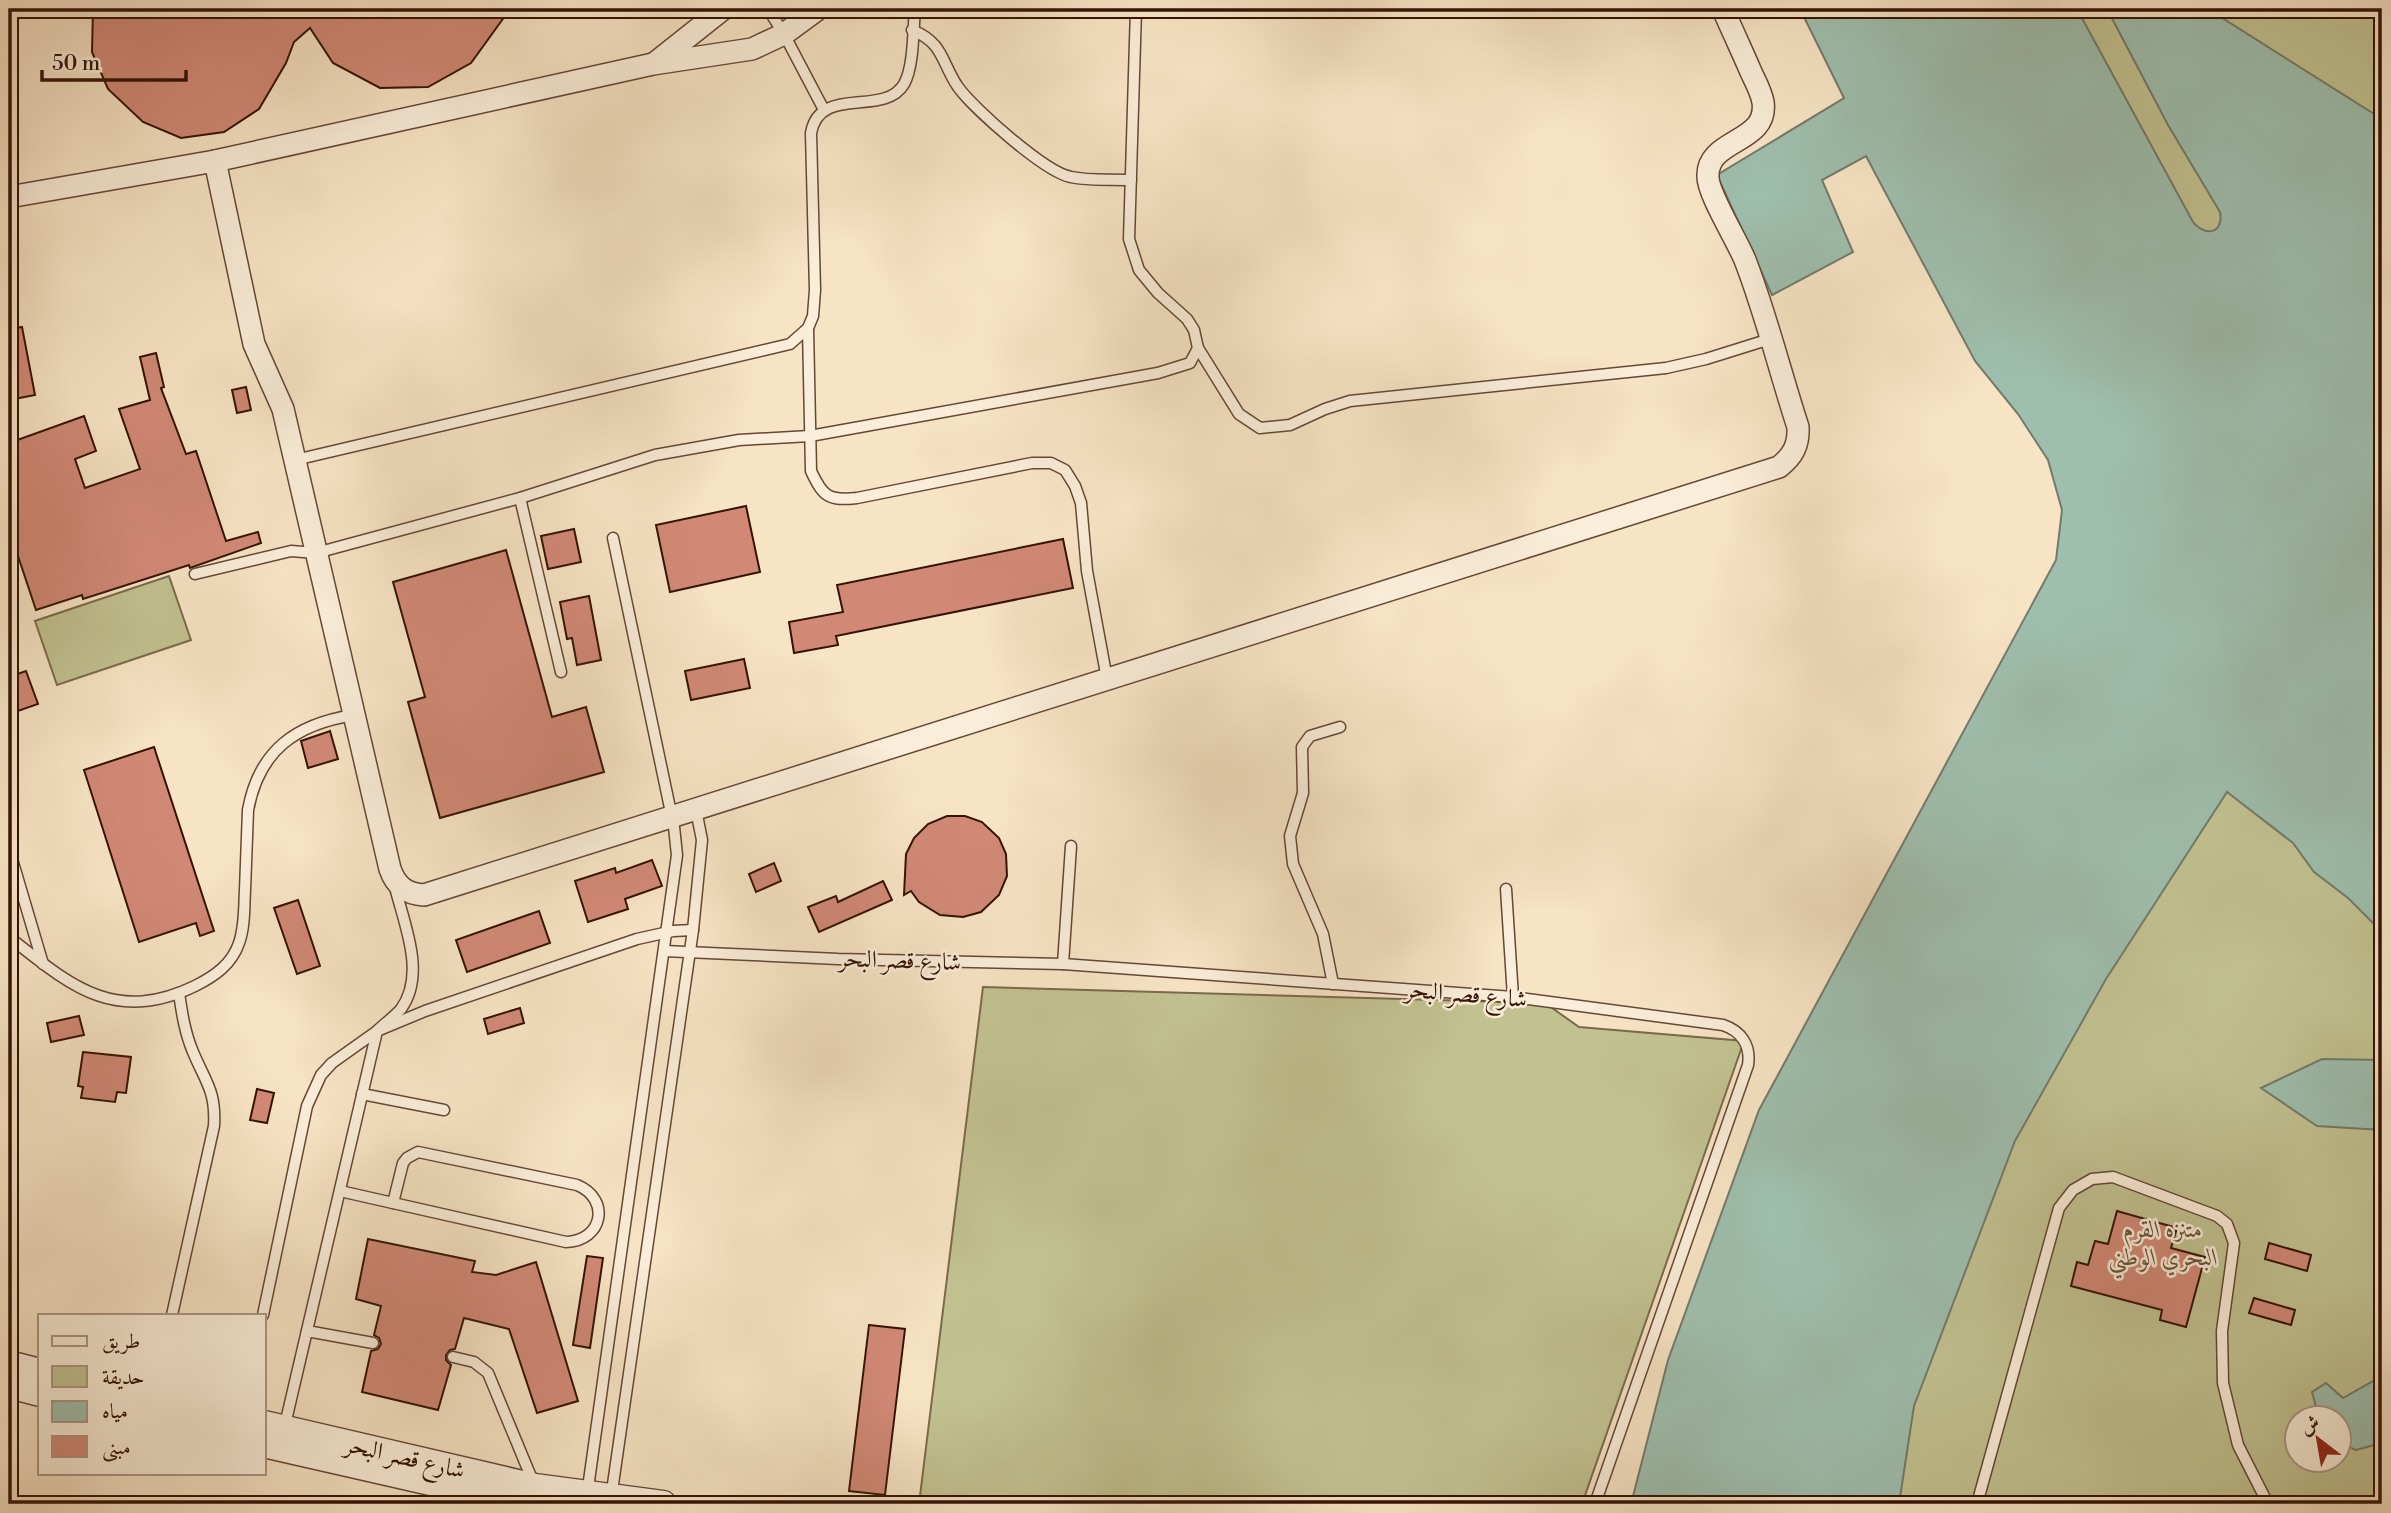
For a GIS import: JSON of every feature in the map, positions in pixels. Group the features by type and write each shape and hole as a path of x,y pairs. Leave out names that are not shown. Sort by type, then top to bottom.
{"street":[{"path":"653,64 723,9"},
{"path":"9,197 215,161 653,64 752,49 784,34 818,9"},
{"path":"215,161 254,344 279,395 393,878 405,891 424,895 1779,467 1797,446 1798,427 1747,265 1709,184 1707,174 1714,157 1758,127 1763,110 1760,92 1723,9"},
{"path":"9,1364 38,1371"},
{"path":"9,1385 38,1392"},
{"name":"شارع قصر البحر","path":"271,1433 531,1495 663,1504"}],"lane":[{"path":"768,9 824,110"},
{"path":"915,9 909,68 904,85 884,98 824,110 813,121 811,133 815,290 813,316 808,328 811,471 821,490 839,500 1032,463 1051,463 1065,470 1081,503 1087,570 1107,679"},
{"path":"1136,9 1129,239 1139,270 1158,293 1187,319 1194,330 1198,348 1239,414 1260,428 1290,425 1350,401 1667,368 1770,339"},
{"path":"912,30 926,36 939,48 951,75 969,100 1039,162 1054,172 1070,177 1131,180"},
{"path":"295,460 790,344 808,328"},
{"path":"195,575 291,551 316,553 520,498 655,455 738,440 810,436 1158,373 1190,363 1198,348"},
{"path":"520,498 561,672"},
{"path":"599,1500 615,1311 677,846 613,538"},
{"path":"9,937 75,986 103,997 141,1000 179,993 213,976 230,961 240,940 244,918 248,810 262,769 279,746 303,729 330,719 354,715"},
{"path":"1333,984 1323,934 1293,864 1290,836 1303,793 1302,747 1310,736 1340,727"},
{"path":"599,1500 637,1314 693,930 702,840 696,810"},
{"path":"1063,964 1071,846"},
{"path":"9,849 43,964"},
{"path":"263,1314 307,1106 313,1090 332,1063 377,1031 401,1009 413,982 412,957 393,878"},
{"path":"1506,889 1513,997"},
{"path":"377,1031 637,939 693,930"},
{"name":"شارع قصر البحر","path":"664,951 838,959 1063,964 1513,997 1723,1025 1740,1034 1749,1052 1748,1065 1595,1504"},
{"path":"172,1314 214,1126 215,1109 213,1092 184,1027 179,993"},
{"path":"271,1433 307,1331 377,1031"},
{"path":"362,1094 444,1110"},
{"path":"340,1191 393,1203 566,1242 583,1239 589,1234 595,1228 599,1213 595,1198 578,1185 424,1152 412,1154 403,1163 393,1203"},
{"path":"1977,1504 2059,1208 2073,1190 2092,1179 2113,1177 2217,1216 2227,1224 2234,1243 2222,1331 2223,1383 2238,1445 2268,1504"},
{"path":"615,1311 637,1314"},
{"path":"307,1331 373,1343"},
{"path":"453,1357 474,1362 488,1373 531,1495"}],"green space":[{"name":"متنزه القرم البحري الوطني","path":"2042,9 2382,9 2382,1504 1824,1504 2313,497"},
{"path":"169,576 191,640 57,685 35,621"},
{"path":"983,987 1545,1003 1579,1027 1744,1041 1582,1504 919,1504"}],"water":[{"path":"1800,9 2077,9 2193,222 2208,231 2213,231 2219,225 2220,212 2168,125 2107,9 2208,9 2382,119 2382,932 2348,898 2314,872 2293,843 2227,792 2106,979 2015,1141 1914,1406 1899,1504 1631,1504 1668,1360 1759,1110 2056,560 2062,510 2048,460 2018,414 1975,361 1866,156 1822,180 1853,252 1772,295 1717,175 1844,98"},
{"path":"2322,1059 2382,1060 2382,1130 2317,1126 2261,1088"},
{"path":"2382,1376 2382,1443 2356,1450 2352,1448 2352,1404 2315,1404 2312,1392 2326,1383 2343,1398"}],"building":[{"path":"93,9 510,9 471,63 428,87 380,88 333,63 310,28 294,42 286,63 259,109 224,132 181,138 143,122 108,89 92,52"},
{"path":"22,327 35,395 9,400 9,329"},
{"path":"156,353 164,387 161,388 186,454 196,451 226,541 258,532 261,543 190,568 189,565 83,599 82,595 36,610 9,529 9,443 84,416 96,451 75,459 85,488 140,469 119,409 150,400 140,357"},
{"path":"246,387 251,410 237,413 232,390"},
{"path":"746,506 760,572 670,592 656,525"},
{"path":"574,529 581,562 548,569 541,536"},
{"path":"1063,539 1073,588 836,636 838,645 794,653 789,622 843,612 837,585"},
{"path":"506,550 552,717 586,707 604,772 440,818 408,702 425,697 393,582"},
{"path":"589,596 601,660 577,665 572,638 567,639 560,602"},
{"path":"744,659 750,688 691,700 685,671"},
{"path":"26,671 38,704 15,712 9,693 9,677"},
{"path":"330,731 338,759 308,768 301,741"},
{"path":"154,747 214,931 200,936 196,923 139,942 84,770"},
{"path":"947,816 965,816 982,822 999,838 1006,854 1007,876 999,895 981,912 963,917 940,915 919,902 911,891 904,895 906,854 914,838 928,824"},
{"path":"652,860 662,886 625,899 628,909 588,922 575,881 615,868 616,873"},
{"path":"774,863 781,881 756,892 749,874"},
{"path":"883,881 892,900 819,932 808,907 836,896 838,902"},
{"path":"298,900 320,966 297,974 274,908"},
{"path":"539,911 550,943 467,972 456,940"},
{"path":"520,1008 524,1023 488,1034 484,1019"},
{"path":"79,1016 84,1035 51,1042 47,1023"},
{"path":"83,1052 131,1057 126,1093 117,1092 115,1102 81,1098 83,1087 78,1086"},
{"path":"257,1089 274,1093 267,1123 250,1120"},
{"path":"2117,1211 2177,1228 2171,1248 2205,1257 2186,1327 2160,1320 2162,1310 2071,1286 2077,1262 2088,1265 2095,1241 2108,1244"},
{"path":"368,1239 475,1261 472,1272 496,1275 536,1262 578,1401 537,1413 509,1329 464,1318 455,1349 446,1355 446,1360 451,1365 438,1410 362,1392 371,1351 378,1349 381,1344 379,1338 374,1335 381,1306 356,1299"},
{"path":"2269,1243 2311,1255 2307,1271 2265,1259"},
{"path":"587,1256 603,1258 590,1348 573,1345"},
{"path":"2254,1298 2295,1310 2291,1325 2249,1313"},
{"path":"869,1325 905,1329 885,1495 849,1491"}]}
